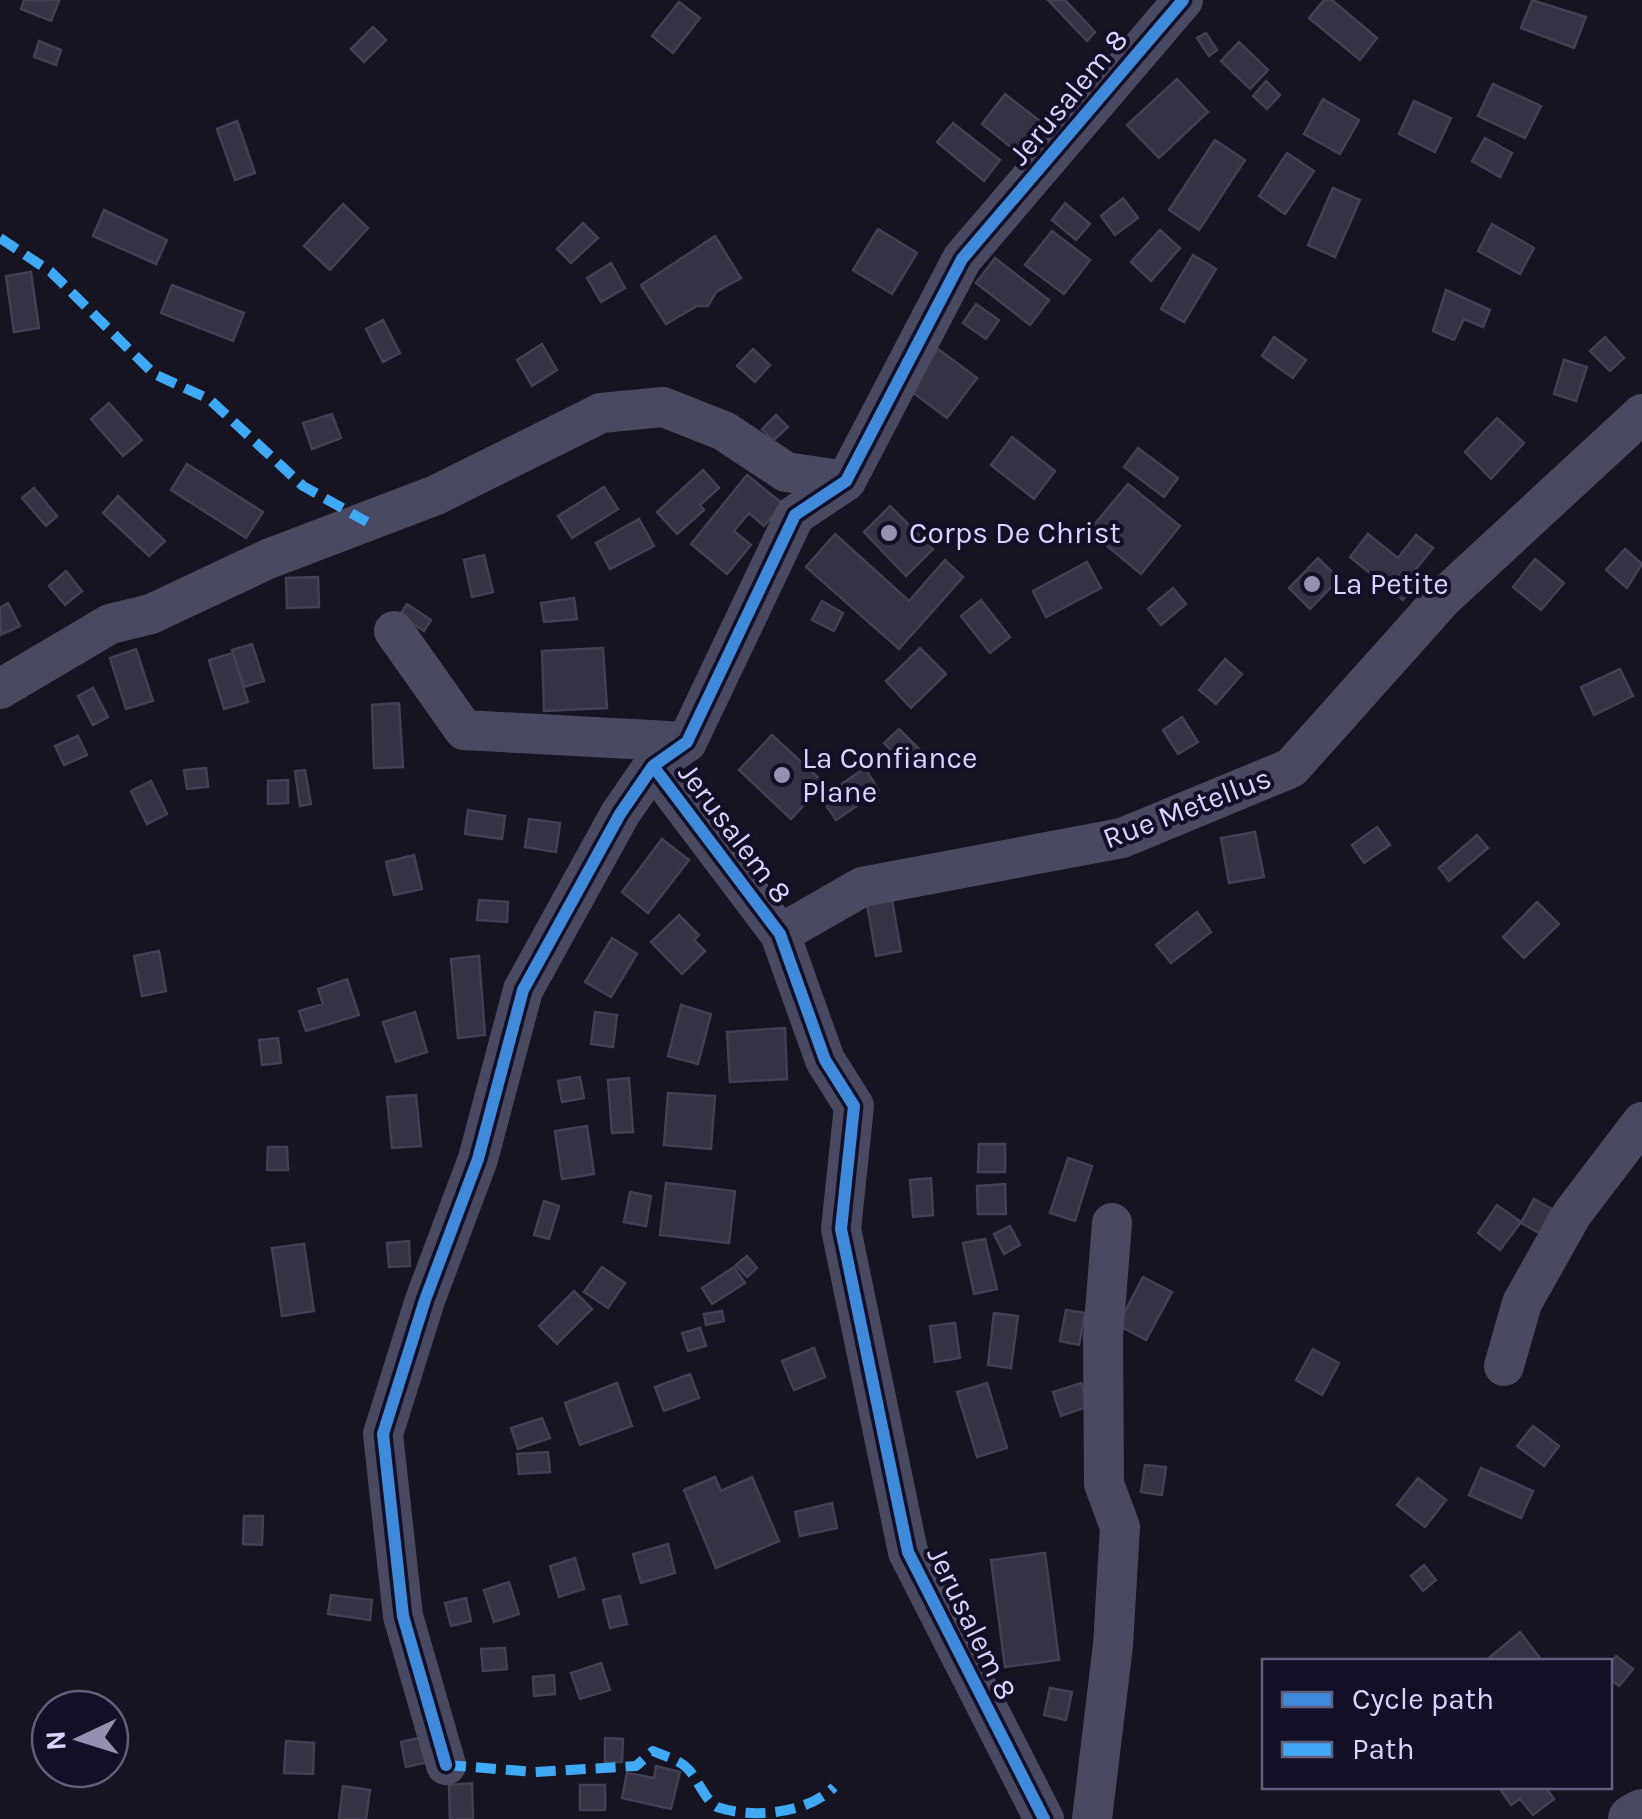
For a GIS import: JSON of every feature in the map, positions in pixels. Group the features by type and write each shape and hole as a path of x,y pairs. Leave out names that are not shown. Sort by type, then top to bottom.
{"street":[{"name":"Jerusalem 8","path":"1044,1819 908,1552 841,1229 854,1106 824,1060 780,934 653,766 686,742 795,516 846,481 962,259 1183,0"},
{"path":"0,690 110,624 151,614 268,559 436,495 601,413 663,407 724,431 786,472 846,481"},
{"name":"Rue Metellus","path":"780,934 862,886 1122,838 1290,768 1443,598 1642,414"},
{"path":"394,630 464,730 686,742"},
{"path":"446,1765 403,1616 383,1434 425,1300 478,1159 524,990 620,814 653,766"},
{"path":"1504,1366 1522,1303 1572,1214 1642,1122"},
{"path":"1092,1819 1113,1645 1120,1528 1104,1484 1103,1337 1112,1223"},
{"path":"1633,1819 1642,1814"}],"building":[{"path":"24,0 59,1 51,21 21,9"},
{"path":"1048,0 1065,0 1095,32 1087,41"},
{"path":"1324,0 1332,0 1377,38 1360,60 1309,18"},
{"path":"1532,0 1586,17 1574,48 1521,28"},
{"path":"679,2 700,18 673,53 652,36"},
{"path":"373,27 386,40 364,62 351,49"},
{"path":"1206,33 1217,50 1209,56 1197,38"},
{"path":"39,41 61,50 56,65 34,57"},
{"path":"1239,42 1268,70 1250,89 1221,61"},
{"path":"1177,79 1208,112 1159,158 1127,125"},
{"path":"1266,81 1280,95 1267,109 1253,96"},
{"path":"1493,84 1541,106 1525,138 1478,116"},
{"path":"1005,94 1040,121 1017,152 982,124"},
{"path":"1323,99 1359,120 1340,154 1304,134"},
{"path":"1414,101 1451,118 1435,152 1399,134"},
{"path":"237,121 255,173 235,180 217,129"},
{"path":"953,123 1000,160 984,181 937,142"},
{"path":"1485,138 1512,153 1500,177 1472,161"},
{"path":"1215,140 1245,160 1199,230 1169,210"},
{"path":"1287,153 1314,171 1285,214 1259,196"},
{"path":"1333,188 1360,200 1335,257 1308,245"},
{"path":"1123,198 1138,218 1115,235 1101,216"},
{"path":"1065,203 1090,224 1076,240 1052,220"},
{"path":"343,204 368,228 330,270 304,246"},
{"path":"104,210 167,240 156,264 93,236"},
{"path":"583,223 598,238 571,263 557,249"},
{"path":"1492,224 1534,248 1520,274 1478,251"},
{"path":"878,229 917,253 892,294 853,270"},
{"path":"1160,230 1180,248 1151,281 1131,262"},
{"path":"1052,231 1090,260 1064,294 1025,265"},
{"path":"715,236 741,278 716,292 708,306 697,306 666,324 641,285"},
{"path":"1193,255 1216,269 1184,322 1161,309"},
{"path":"995,258 1049,300 1030,325 976,283"},
{"path":"611,263 625,288 601,302 587,278"},
{"path":"31,272 39,328 14,332 6,276"},
{"path":"172,285 244,313 233,341 161,313"},
{"path":"1446,290 1490,310 1483,327 1464,319 1454,340 1433,331"},
{"path":"976,304 999,320 986,339 963,323"},
{"path":"383,320 400,353 383,362 366,329"},
{"path":"1274,337 1306,360 1293,378 1262,356"},
{"path":"1605,337 1624,358 1610,371 1590,351"},
{"path":"542,344 557,370 532,386 517,360"},
{"path":"753,349 770,365 755,382 737,366"},
{"path":"938,349 977,378 947,418 908,389"},
{"path":"1564,360 1587,367 1576,401 1554,394"},
{"path":"109,403 142,440 123,456 91,419"},
{"path":"332,414 341,438 312,449 303,423"},
{"path":"776,415 788,427 773,441 762,429"},
{"path":"1497,418 1524,443 1491,479 1465,452"},
{"path":"1012,437 1055,471 1034,499 991,465"},
{"path":"1138,448 1178,478 1164,497 1124,467"},
{"path":"187,464 263,512 246,538 171,490"},
{"path":"703,470 719,488 700,505 704,510 677,534 657,512"},
{"path":"747,475 783,504 764,526 749,513 734,531 751,545 727,574 691,544"},
{"path":"1128,484 1180,526 1141,574 1089,531"},
{"path":"604,487 618,509 572,538 558,516"},
{"path":"34,488 57,516 46,526 22,498"},
{"path":"118,496 165,541 149,556 103,513"},
{"path":"890,506 933,549 906,576 864,532"},
{"path":"639,519 654,546 610,569 596,543"},
{"path":"835,534 909,601 945,560 963,577 899,649 806,567"},
{"path":"1368,534 1398,558 1416,535 1433,548 1416,569 1423,575 1403,600 1350,557"},
{"path":"1625,549 1642,564 1627,588 1606,570"},
{"path":"484,555 493,592 472,597 464,560"},
{"path":"1318,558 1339,579 1310,609 1289,588"},
{"path":"1535,559 1564,583 1541,610 1513,587"},
{"path":"1087,562 1101,588 1046,617 1033,591"},
{"path":"66,571 82,591 65,605 49,586"},
{"path":"318,577 319,607 287,608 286,578"},
{"path":"1173,588 1186,604 1161,625 1148,609"},
{"path":"574,598 577,619 544,622 541,603"},
{"path":"981,600 1010,637 990,653 961,616"},
{"path":"822,601 843,613 834,631 812,620"},
{"path":"8,603 20,626 1,635 0,608"},
{"path":"407,604 431,620 424,631 400,615"},
{"path":"252,644 264,681 244,687 232,650"},
{"path":"603,648 607,708 544,711 542,651"},
{"path":"920,648 946,674 911,708 886,681"},
{"path":"136,649 153,701 126,709 110,658"},
{"path":"233,653 248,702 224,709 209,660"},
{"path":"1225,659 1242,674 1216,704 1199,690"},
{"path":"1620,669 1633,696 1594,715 1581,687"},
{"path":"93,688 108,717 93,725 78,696"},
{"path":"399,703 403,767 374,768 372,705"},
{"path":"1182,717 1198,742 1178,754 1163,730"},
{"path":"899,729 921,751 906,766 884,743"},
{"path":"772,735 824,783 791,819 739,770"},
{"path":"78,736 87,755 64,765 55,746"},
{"path":"206,768 208,787 187,789 184,770"},
{"path":"865,768 879,791 836,820 821,798"},
{"path":"305,770 311,804 300,806 295,771"},
{"path":"288,780 288,803 268,804 268,781"},
{"path":"151,781 167,814 147,824 131,791"},
{"path":"468,810 505,816 502,839 465,834"},
{"path":"529,819 560,823 556,852 525,847"},
{"path":"1377,827 1390,845 1364,863 1352,845"},
{"path":"1255,832 1264,877 1229,883 1221,838"},
{"path":"1477,835 1488,848 1449,881 1439,868"},
{"path":"662,839 689,860 648,913 622,892"},
{"path":"414,855 422,889 394,895 386,862"},
{"path":"479,900 508,902 507,922 477,920"},
{"path":"892,900 901,951 876,956 867,904"},
{"path":"1537,902 1559,924 1524,958 1503,937"},
{"path":"1197,912 1211,932 1171,963 1156,945"},
{"path":"679,915 699,935 694,940 705,951 682,974 651,942"},
{"path":"612,938 637,954 611,997 585,982"},
{"path":"159,951 166,991 142,996 134,956"},
{"path":"479,956 485,1035 458,1038 451,959"},
{"path":"347,979 359,1015 306,1031 299,1011 323,1004 318,989"},
{"path":"681,1005 711,1014 698,1064 668,1056"},
{"path":"415,1012 427,1052 396,1062 383,1022"},
{"path":"595,1012 617,1015 613,1047 591,1044"},
{"path":"785,1028 787,1079 730,1082 727,1032"},
{"path":"278,1038 281,1063 262,1065 259,1040"},
{"path":"580,1077 584,1098 562,1102 558,1081"},
{"path":"629,1078 633,1132 612,1133 608,1080"},
{"path":"668,1093 715,1096 711,1149 664,1145"},
{"path":"416,1095 421,1146 392,1148 387,1097"},
{"path":"587,1126 594,1174 562,1179 555,1131"},
{"path":"979,1144 1005,1144 1005,1172 978,1172"},
{"path":"268,1147 287,1147 288,1170 267,1170"},
{"path":"1068,1158 1092,1166 1075,1221 1050,1213"},
{"path":"931,1178 933,1215 913,1217 910,1180"},
{"path":"666,1183 735,1191 729,1243 660,1235"},
{"path":"1005,1184 1006,1214 978,1214 977,1186"},
{"path":"630,1192 651,1196 646,1226 624,1222"},
{"path":"1534,1199 1552,1209 1539,1233 1521,1223"},
{"path":"544,1201 559,1206 549,1239 534,1235"},
{"path":"1497,1205 1521,1222 1500,1250 1478,1233"},
{"path":"1010,1226 1020,1245 1004,1254 994,1234"},
{"path":"985,1239 997,1289 974,1294 963,1243"},
{"path":"409,1241 410,1266 389,1267 387,1243"},
{"path":"304,1244 314,1311 282,1316 272,1248"},
{"path":"747,1256 757,1268 747,1277 736,1265"},
{"path":"602,1267 625,1283 608,1308 584,1292"},
{"path":"734,1267 745,1283 712,1304 702,1288"},
{"path":"1143,1277 1172,1292 1146,1340 1118,1325"},
{"path":"574,1291 592,1309 557,1344 539,1326"},
{"path":"1066,1310 1085,1313 1079,1345 1060,1341"},
{"path":"722,1311 724,1321 706,1325 704,1314"},
{"path":"994,1313 1018,1316 1011,1368 988,1365"},
{"path":"955,1323 960,1358 935,1362 930,1326"},
{"path":"700,1328 706,1346 688,1351 682,1333"},
{"path":"814,1348 825,1377 794,1390 782,1361"},
{"path":"1313,1349 1339,1363 1322,1395 1296,1380"},
{"path":"690,1374 699,1398 664,1411 655,1387"},
{"path":"617,1383 632,1426 580,1445 565,1403"},
{"path":"987,1383 1007,1448 977,1457 957,1392"},
{"path":"1081,1383 1089,1406 1061,1416 1053,1392"},
{"path":"542,1418 550,1438 518,1449 511,1428"},
{"path":"1533,1426 1559,1446 1544,1466 1517,1446"},
{"path":"548,1452 550,1472 519,1474 517,1454"},
{"path":"1145,1465 1166,1467 1162,1495 1141,1492"},
{"path":"1481,1468 1533,1491 1521,1518 1469,1495"},
{"path":"715,1477 721,1491 752,1477 779,1541 716,1568 684,1490"},
{"path":"1418,1478 1446,1500 1425,1527 1397,1505"},
{"path":"832,1503 837,1528 800,1536 795,1512"},
{"path":"244,1516 263,1516 262,1545 243,1544"},
{"path":"668,1544 675,1573 641,1583 633,1554"},
{"path":"1045,1553 1059,1660 1005,1667 991,1560"},
{"path":"575,1558 584,1589 559,1597 550,1566"},
{"path":"1424,1565 1436,1580 1423,1591 1411,1576"},
{"path":"509,1582 519,1614 494,1622 484,1590"},
{"path":"331,1595 372,1600 370,1620 328,1614"},
{"path":"620,1596 627,1624 610,1628 603,1600"},
{"path":"466,1598 471,1621 451,1626 445,1603"},
{"path":"1520,1632 1541,1659 1488,1659"},
{"path":"505,1648 507,1669 483,1671 481,1649"},
{"path":"1616,1656 1633,1669 1619,1686 1612,1681 1612,1661"},
{"path":"601,1663 610,1690 580,1699 571,1673"},
{"path":"554,1675 555,1694 534,1696 533,1677"},
{"path":"1050,1688 1072,1692 1066,1720 1044,1715"},
{"path":"422,1737 428,1762 406,1767 401,1742"},
{"path":"605,1738 623,1739 622,1762 605,1762"},
{"path":"286,1741 314,1743 313,1774 284,1773"},
{"path":"656,1766 680,1772 671,1809 622,1798 627,1773 654,1778"},
{"path":"472,1783 473,1819 450,1819 449,1785"},
{"path":"580,1785 605,1785 605,1810 580,1810"},
{"path":"343,1786 370,1790 366,1819 339,1819"},
{"path":"1500,1789 1547,1789 1554,1799 1533,1815 1520,1799 1511,1805"}],"marked path":[{"path":"0,238 51,272 154,374 209,399 303,486 367,522"},
{"path":"446,1765 535,1772 636,1766 653,1751 685,1766 717,1807 746,1813 794,1808 834,1787"}],"cycle path":[{"path":"1044,1819 908,1552 841,1229 854,1106 825,1060 780,934 653,766 687,742 795,515 846,481 962,259 1183,0"},
{"path":"446,1765 403,1616 383,1434 425,1300 478,1159 523,990 620,814 653,766"}],"place":[{"name":"Corps De Christ","path":"889,533"},
{"name":"La Petite","path":"1312,584"},
{"name":"La Confiance Plane","path":"782,775"}]}
